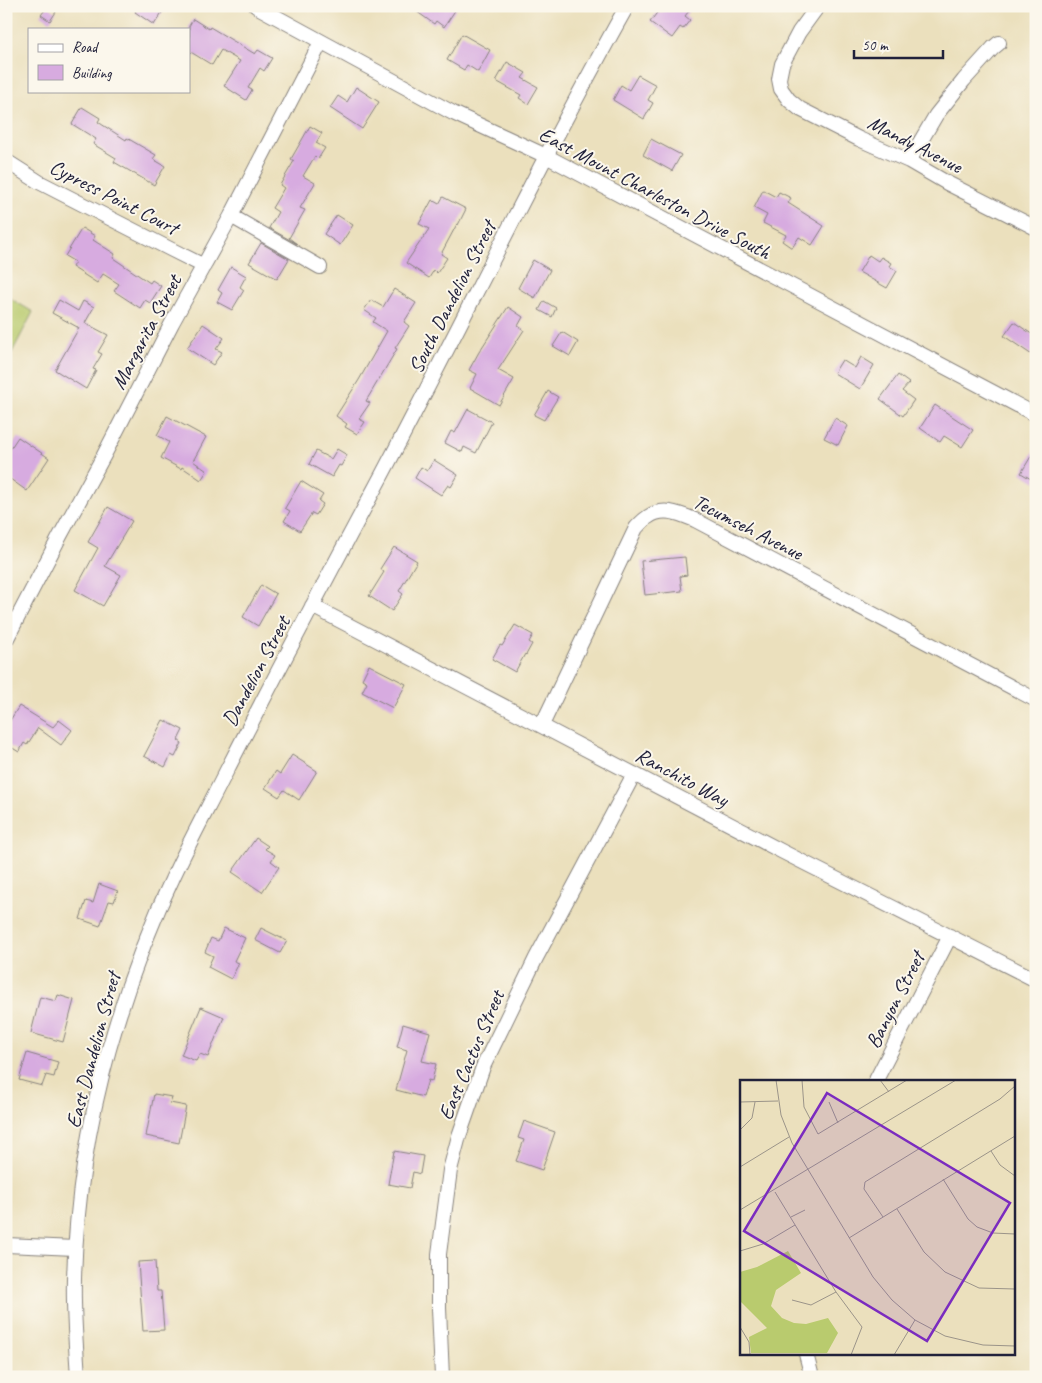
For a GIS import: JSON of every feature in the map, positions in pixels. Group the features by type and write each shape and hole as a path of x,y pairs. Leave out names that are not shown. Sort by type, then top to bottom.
{"street":[{"name":"East Mount Charleston Drive South","path":"256,6 454,112 546,156 1036,415"},
{"name":"South Dandelion Street","path":"312,606 425,393 546,156 627,6"},
{"name":"Mandy Avenue","path":"818,6 799,32 782,64 779,79 781,89 789,100 800,109 910,161 948,183 1036,228"},
{"name":"Margarita Street","path":"6,640 321,42"},
{"path":"910,161 936,115 964,80 999,43"},
{"name":"Cypress Point Court","path":"6,161 39,182 204,266"},
{"path":"231,216 320,267"},
{"name":"Tecumseh Avenue","path":"542,725 636,528 648,516 659,512 673,512 695,520 1036,700"},
{"name":"Ranchito Way","path":"312,606 783,852 1036,980"},
{"name":"Dandelion Street","path":"235,755 312,606"},
{"name":"East Dandelion Street","path":"78,1377 74,1301 75,1248 80,1194 92,1122 109,1050 146,940 174,875 235,755"},
{"name":"East Cactus Street","path":"442,1377 439,1254 450,1170 459,1136 483,1067 536,958 634,774"},
{"name":"Banyon Street","path":"876,1080 950,936"},
{"path":"6,1245 75,1248"},
{"path":"807,1356 812,1377"}],"green space":[{"path":"6,296 33,312 6,364"}],"building":[{"path":"48,6 56,12 50,21 41,15"},
{"path":"139,6 166,6 154,25 135,12"},
{"path":"409,6 458,6 444,27 436,21 434,24"},
{"path":"666,6 682,6 689,11 685,16 690,20 683,29 680,27 672,38 650,22 659,10 662,12"},
{"path":"193,19 255,54 258,50 272,58 264,71 260,68 248,88 252,90 246,100 224,86 240,61 221,50 212,65 190,52 189,26"},
{"path":"462,34 490,50 478,72 467,65 464,70 447,60"},
{"path":"507,62 526,73 522,78 538,87 528,104 519,98 521,95 496,81"},
{"path":"638,75 656,85 648,100 653,103 644,119 613,100 621,85 629,90"},
{"path":"356,87 379,102 362,129 330,108 338,96 347,102"},
{"path":"82,107 100,118 98,122 126,140 127,138 156,155 153,159 165,166 154,185 114,162 116,158 93,144 96,139 72,124"},
{"path":"310,126 322,133 316,143 325,148 318,159 315,156 303,176 315,183 300,208 305,210 289,238 297,244 269,228 278,212 272,208 284,188 280,185 294,161 291,159"},
{"path":"651,139 681,155 672,171 643,155"},
{"path":"763,190 776,197 779,192 791,198 788,203 824,226 812,245 799,237 792,248 782,241 786,235 763,223 767,215 754,208"},
{"path":"443,197 466,209 441,254 447,258 437,273 434,270 429,278 406,263 429,229 419,224 432,200 439,204"},
{"path":"337,215 353,225 340,245 324,234"},
{"path":"82,228 95,236 93,240 115,254 113,258 150,283 152,280 161,286 150,303 145,300 140,308 114,291 119,284 103,274 97,283 72,267 75,262 65,256"},
{"path":"261,243 289,259 277,279 249,263"},
{"path":"869,255 878,261 881,257 891,263 889,266 897,271 887,288 859,272"},
{"path":"533,260 550,270 535,298 518,288"},
{"path":"231,267 246,276 240,287 244,290 232,310 217,302 222,293 218,290"},
{"path":"394,289 416,303 404,322 409,326 366,401 370,403 359,419 365,422 357,434 345,427 347,424 336,416 387,331 373,322 376,318 364,310 371,300 383,307"},
{"path":"59,300 78,311 83,301 94,307 85,323 108,335 98,352 102,354 93,369 96,370 86,389 55,370 79,328 52,313"},
{"path":"544,301 556,308 552,317 539,310"},
{"path":"508,307 523,317 518,326 524,330 498,370 514,379 499,405 470,388 477,374 469,370"},
{"path":"1014,322 1036,337 1036,348 1032,355 1004,336"},
{"path":"203,324 224,338 216,349 222,352 213,365 187,348"},
{"path":"562,332 578,342 570,356 553,346"},
{"path":"861,357 874,365 860,389 834,373 842,360 855,368"},
{"path":"898,375 909,383 902,391 914,400 903,416 880,399"},
{"path":"548,391 558,397 544,420 534,415"},
{"path":"935,405 973,430 962,447 944,436 940,442 920,428"},
{"path":"468,409 492,422 476,453 464,447 462,452 445,443 451,431 455,433"},
{"path":"167,416 206,437 193,461 207,471 201,480 182,467 181,469 161,458 169,442 157,435"},
{"path":"835,418 848,426 838,445 824,438"},
{"path":"18,437 49,458 27,491 6,476 6,455"},
{"path":"1036,448 1036,482 1021,473"},
{"path":"337,449 347,455 332,477 309,464 316,451 331,459"},
{"path":"434,460 458,475 451,487 448,485 441,495 415,478 421,467 427,471"},
{"path":"301,481 323,495 319,501 323,504 316,515 312,513 300,531 284,521 290,511 285,508"},
{"path":"108,507 132,521 105,566 121,575 103,606 75,590 98,548 88,542"},
{"path":"394,547 417,561 399,591 403,594 392,611 369,596 384,572 380,569"},
{"path":"685,557 687,575 680,576 682,591 645,595 641,561"},
{"path":"261,585 276,594 258,626 243,617"},
{"path":"515,625 533,635 529,642 532,644 515,672 492,659"},
{"path":"369,665 406,684 393,708 362,692 367,682 362,679"},
{"path":"19,706 53,727 59,720 72,730 61,745 38,728 27,745 24,743 19,752 6,744 6,727"},
{"path":"163,720 183,730 178,740 182,743 175,757 171,755 165,767 144,756"},
{"path":"292,755 317,771 299,800 284,790 279,797 265,788 276,771 280,774"},
{"path":"256,838 268,846 265,849 275,855 271,861 279,867 262,892 232,872"},
{"path":"99,884 118,891 114,902 109,901 100,926 80,919 86,901 93,903"},
{"path":"224,928 245,938 234,961 239,963 231,979 208,967 213,956 205,952 211,938 218,941"},
{"path":"261,928 287,941 280,953 255,940"},
{"path":"58,995 74,1000 63,1042 31,1033 40,997 56,1001"},
{"path":"201,1007 224,1017 208,1057 200,1054 196,1061 181,1055"},
{"path":"403,1024 430,1032 422,1061 436,1064 432,1081 428,1080 423,1097 396,1090 407,1050 397,1047"},
{"path":"27,1053 58,1062 54,1077 46,1075 42,1086 19,1080"},
{"path":"154,1094 172,1097 170,1103 186,1106 179,1143 146,1136"},
{"path":"524,1121 555,1132 542,1170 516,1161 524,1140 518,1138"},
{"path":"394,1151 423,1156 420,1174 413,1172 410,1188 388,1184"},
{"path":"155,1261 157,1291 161,1291 164,1330 143,1331 138,1262"}]}
